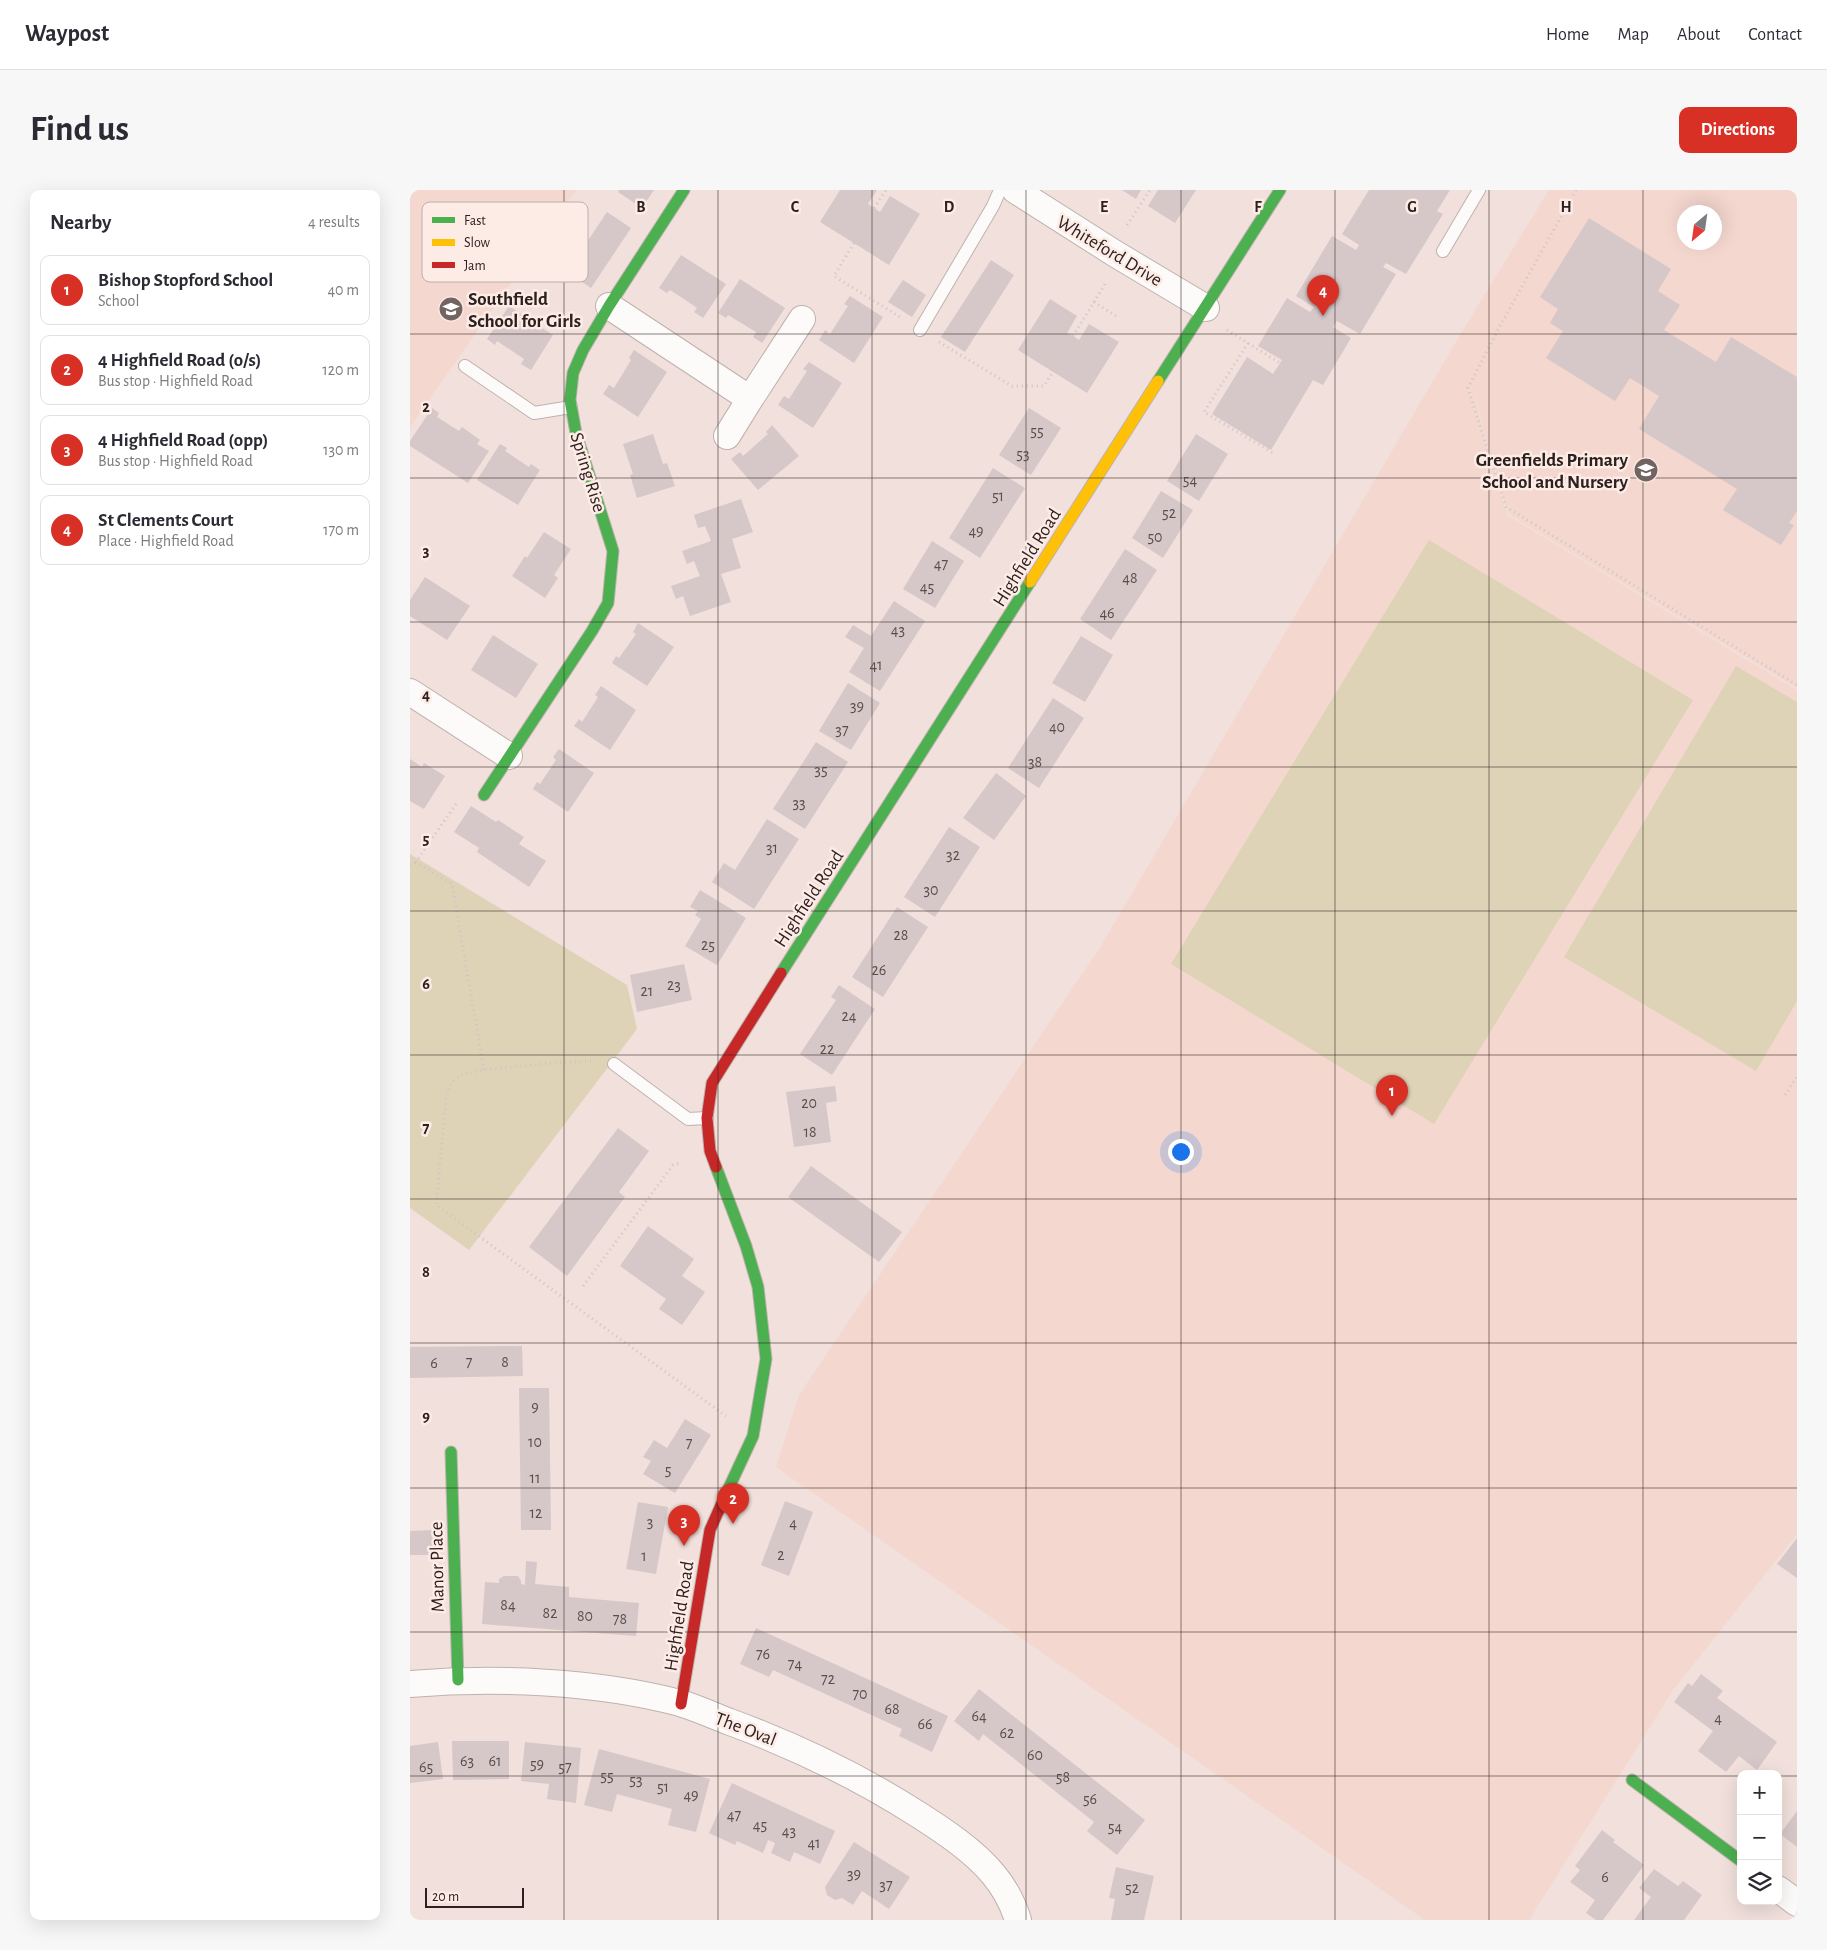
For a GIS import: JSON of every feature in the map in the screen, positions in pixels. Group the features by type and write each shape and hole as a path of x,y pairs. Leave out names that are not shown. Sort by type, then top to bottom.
{"street":[{"name":"Spring Rise","path":"484,795 592,631 608,603 613,551 576,433 570,400 574,373 583,350 684,190"},
{"name":"Whiteford Drive","path":"1015,190 1213,317"},
{"name":"Highfield Road","path":"681,1704 710,1530 753,1436 766,1359 758,1287 746,1246 710,1151 707,1118 712,1083 728,1055 1213,317 1280,190"},
{"path":"610,306 750,399"},
{"path":"727,436 802,319"},
{"path":"410,692 509,756"},
{"name":"Manor Place","path":"451,1452 458,1680"},
{"name":"The Oval","path":"410,1684 458,1680 565,1685 610,1690 681,1704 804,1751 890,1797 945,1832 993,1874 1013,1904 1018,1920"},
{"path":"1632,1780 1740,1860"},
{"path":"1782,1892 1797,1903"}],"lane":[{"path":"920,330 993,206 1000,190"},
{"path":"1443,251 1479,190"},
{"path":"465,366 534,413 572,406"},
{"path":"614,1064 688,1119 707,1118"}],"path":[{"path":"874,208 886,190"},
{"path":"1125,229 1150,190"},
{"path":"1576,190 1500,326 1468,388 1506,507 1797,685"},
{"path":"854,243 834,276 1012,386 1044,386 1053,372"},
{"path":"1073,336 1108,278"},
{"path":"1094,302 1119,318"},
{"path":"1213,317 1248,343 1280,363"},
{"path":"1248,343 1204,412 1273,453"},
{"path":"410,866 416,862 469,785 484,795"},
{"path":"416,862 452,884 484,1070"},
{"path":"614,1064 600,1060 484,1070 463,1074 451,1083 446,1098 436,1205 732,1420"},
{"path":"1786,1095 1797,1077"},
{"path":"583,1286 674,1165 681,1163"}],"shaded area":[{"path":"410,190 576,190 568,202 422,202 422,282 512,282 410,427"},
{"path":"1549,190 1797,190 1797,688 1508,514 1482,426 1471,371 1481,426 1507,515 1797,690 1797,1534 1673,1690 1529,1920 1425,1920 776,1467 799,1395 1101,946 1463,330"},
{"path":"1429,540 1693,700 1434,1124 1171,964"},
{"path":"1736,666 1797,702 1797,1001 1756,1071 1564,957"},
{"path":"410,854 627,985 637,1029 469,1250 410,1208"}],"building":[{"path":"619,190 654,190 642,208 618,192"},
{"path":"840,190 877,190 868,204 880,212 890,196 920,214 889,265 820,222"},
{"path":"1122,190 1141,190 1136,199"},
{"path":"1158,190 1196,190 1175,223 1148,206"},
{"path":"1369,190 1450,190 1437,211 1443,214 1406,274 1386,263 1383,267 1396,274 1360,334 1337,321 1333,327 1351,338 1323,385 1313,380 1271,450 1212,414 1247,357 1273,374 1282,360 1258,346 1287,298 1310,312 1314,307 1296,296 1332,236 1356,250 1359,245 1342,234"},
{"path":"607,212 631,228 591,288 582,282 588,282 588,240"},
{"path":"1589,218 1671,269 1658,291 1680,305 1664,330 1716,362 1731,337 1797,377 1797,511 1789,523 1794,525 1781,545 1723,510 1737,489 1639,429 1659,396 1630,378 1615,401 1546,358 1563,331 1550,323 1558,309 1540,297"},
{"path":"681,255 726,284 703,318 694,312 697,308 684,299 670,290 667,293 659,288"},
{"path":"991,260 1014,275 965,352 941,337"},
{"path":"740,279 785,308 762,343 753,337 756,332 728,315 726,318 718,313"},
{"path":"903,280 926,295 912,317 888,302"},
{"path":"850,296 883,317 854,363 819,340 825,330 830,334 848,306 844,304"},
{"path":"1050,299 1077,316 1067,333 1079,340 1089,324 1119,342 1087,393 1018,350"},
{"path":"509,306 553,335 531,370 521,364 524,359 497,341 495,345 487,339"},
{"path":"634,350 667,372 638,417 603,394 609,385 614,388 631,360 629,358"},
{"path":"809,362 842,383 813,428 778,405 784,396 789,399 807,371 803,369"},
{"path":"432,408 439,413 437,417 459,431 462,427 480,440 477,444 489,451 468,483 410,446 410,441"},
{"path":"1029,408 1061,428 1031,475 999,455"},
{"path":"772,425 799,456 758,490 731,459 740,452 743,456 768,434 766,432"},
{"path":"653,434 663,464 667,463 675,486 637,498 630,475 633,474 623,444"},
{"path":"1196,434 1228,454 1199,501 1167,481"},
{"path":"500,444 507,448 505,451 529,467 531,464 540,470 518,505 477,480"},
{"path":"993,468 1025,488 980,558 949,538"},
{"path":"1161,491 1193,510 1163,558 1132,538"},
{"path":"741,499 753,532 732,539 741,568 721,574 731,602 690,616 683,596 676,599 671,586 700,576 694,561 687,564 682,551 711,541 705,526 698,528 694,515"},
{"path":"544,532 571,549 554,575 558,578 545,598 512,576 525,556 527,558"},
{"path":"932,541 964,561 935,608 903,589"},
{"path":"1125,549 1157,570 1111,640 1080,619"},
{"path":"425,577 470,606 447,640 410,616 410,600"},
{"path":"894,601 925,621 880,691 849,672 864,648 845,637 853,625 871,636"},
{"path":"638,623 674,647 647,686 612,663 616,656 619,658 636,634 633,632"},
{"path":"493,635 538,664 516,698 471,670"},
{"path":"1081,636 1113,655 1085,702 1052,683"},
{"path":"848,683 880,703 851,750 819,731"},
{"path":"601,686 636,710 610,750 574,726 579,719 582,722 598,697 595,695"},
{"path":"1053,698 1084,718 1039,788 1008,768"},
{"path":"816,742 848,762 805,829 773,809"},
{"path":"559,749 594,773 568,812 533,789 537,782 540,784 556,760 553,757"},
{"path":"410,759 422,767 424,763 445,776 424,809 410,801"},
{"path":"996,773 1026,796 994,840 963,818"},
{"path":"471,806 496,822 498,820 524,837 519,844 546,861 529,887 477,852 479,848 454,832"},
{"path":"767,819 799,839 754,909 712,882 724,863 735,870"},
{"path":"949,827 980,847 935,917 904,897"},
{"path":"700,890 746,918 717,965 685,946 701,919 695,915 698,911 690,907"},
{"path":"897,907 928,927 883,997 852,977"},
{"path":"684,964 692,1000 637,1012 630,975"},
{"path":"839,985 875,1009 832,1075 800,1054 836,1000 831,997"},
{"path":"835,1086 837,1101 826,1103 831,1142 794,1147 786,1092"},
{"path":"618,1128 649,1151 619,1192 625,1197 567,1276 529,1247"},
{"path":"811,1166 902,1232 879,1262 788,1197"},
{"path":"648,1226 694,1259 682,1276 705,1292 682,1325 659,1309 666,1299 620,1266"},
{"path":"522,1346 523,1376 410,1378 410,1347"},
{"path":"519,1388 549,1388 551,1530 521,1530"},
{"path":"685,1419 711,1435 675,1493 643,1474 651,1461 643,1457 654,1440 667,1448"},
{"path":"785,1501 813,1512 789,1576 761,1565"},
{"path":"638,1502 668,1507 656,1574 626,1569"},
{"path":"433,1530 434,1555 410,1555 410,1531"},
{"path":"1797,1538 1797,1578 1777,1564"},
{"path":"526,1561 537,1562 535,1584 569,1587 569,1597 639,1603 636,1636 482,1624 485,1582 499,1583 499,1579 504,1576 518,1576 521,1584 525,1585"},
{"path":"756,1628 948,1716 932,1752 899,1736 902,1729 773,1670 769,1677 740,1664"},
{"path":"1701,1674 1723,1691 1717,1698 1777,1742 1757,1770 1739,1756 1726,1772 1698,1751 1713,1731 1674,1702 1688,1683 1692,1686"},
{"path":"979,1689 1145,1820 1117,1855 1087,1831 1094,1822 983,1734 979,1741 954,1721"},
{"path":"452,1741 509,1741 509,1779 453,1780"},
{"path":"438,1742 443,1779 410,1783 410,1746"},
{"path":"525,1742 581,1748 576,1803 547,1799 549,1784 521,1781"},
{"path":"599,1749 710,1779 696,1832 668,1825 672,1809 617,1794 612,1812 584,1805"},
{"path":"732,1783 835,1831 820,1864 794,1852 790,1862 771,1853 775,1843 768,1840 763,1853 737,1841 735,1845 709,1833"},
{"path":"1797,1811 1797,1847 1782,1836 1782,1831"},
{"path":"1602,1830 1615,1840 1613,1842 1644,1865 1603,1920 1596,1920 1586,1913 1595,1900 1570,1882 1580,1870 1575,1866"},
{"path":"854,1842 910,1877 889,1909 862,1891 853,1905 842,1898 835,1900 827,1895 825,1887"},
{"path":"1116,1867 1154,1876 1144,1920 1111,1920 1115,1899 1109,1898"},
{"path":"1654,1869 1678,1886 1683,1881 1702,1895 1684,1920 1634,1920 1651,1897 1639,1888"}],"traffic: fast":[{"path":"484,795 592,631 608,603 613,551 576,433 570,400 573,373 583,350 609,306 684,190"},
{"path":"1158,381 1280,190"},
{"path":"781,973 1030,582"},
{"path":"716,1167 746,1246 758,1287 766,1359 753,1436 726,1494"},
{"path":"451,1452 458,1680"},
{"path":"1632,1780 1740,1860"}],"traffic: slow":[{"path":"1030,582 1158,381"}],"traffic: jam":[{"path":"716,1167 710,1151 707,1118 712,1083 781,973"},
{"path":"681,1704 710,1530 726,1494"}],"place":[{"name":"Southfield School for Girls","path":"451,309"},
{"name":"St Clements Court","path":"1323,316"},
{"name":"Greenfields Primary School and Nursery","path":"1646,470"},
{"name":"Bishop Stopford School","path":"1392,1116"},
{"name":"4 Highfield Road (o/s)","path":"733,1524"},
{"name":"4 Highfield Road (opp)","path":"684,1546"}]}
